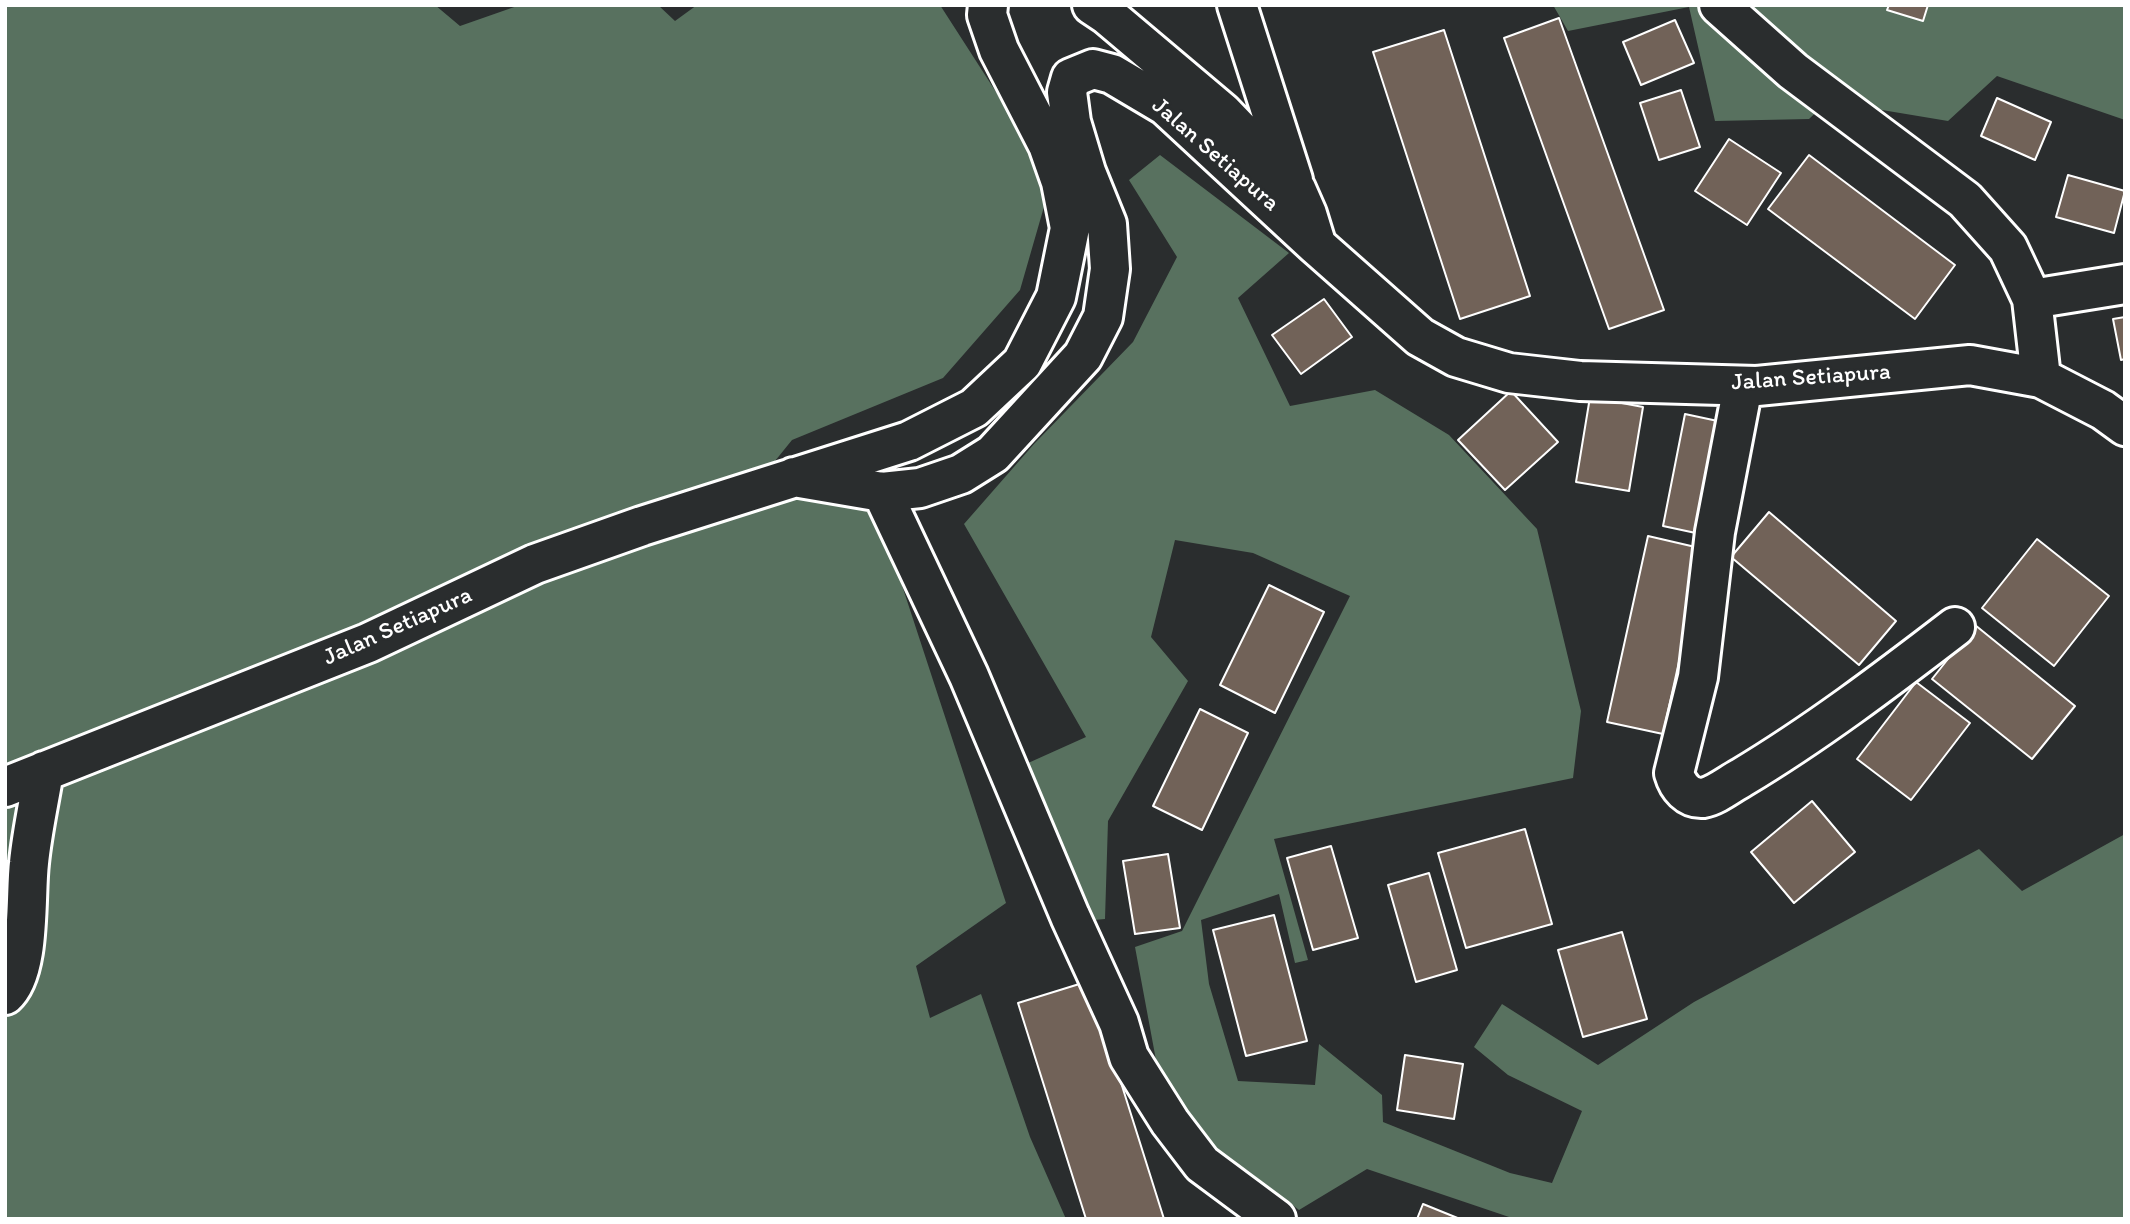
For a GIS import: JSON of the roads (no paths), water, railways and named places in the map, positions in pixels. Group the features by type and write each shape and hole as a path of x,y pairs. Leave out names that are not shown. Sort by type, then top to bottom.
{"street":[{"name":"Jalan Setiapura","path":"5,787 368,643 535,564 642,526 909,441 974,408 1022,363 1056,297 1070,228 1061,182 1048,145 999,50 987,15 988,5"},
{"name":"Jalan Setiapura","path":"1092,5 1222,112 1296,188 1316,245"},
{"path":"1237,5 1296,188"},
{"path":"1719,5 1793,71 1965,200 2008,248 2032,299 2041,378"},
{"name":"Jalan Setiapura","path":"793,477 882,492 920,488 961,474 993,454 1083,356 1103,317 1110,269 1107,224 1086,172 1071,122 1067,92 1070,78 1093,69 1112,74 1166,106 1420,337 1456,357 1509,373 1580,382 1742,386 1970,365 2041,378 2103,410 2125,426"},
{"path":"2032,299 2125,284"},
{"path":"1742,386 1715,532 1698,677 1674,773 1676,782 1683,790 1693,798 1706,798 1751,772 1876,687 1955,627"},
{"path":"882,492 969,676 1070,916 1110,1002 1129,1057 1170,1122 1202,1164 1276,1219"},
{"path":"5,995 11,990 22,961 28,864 44,771"}]}
